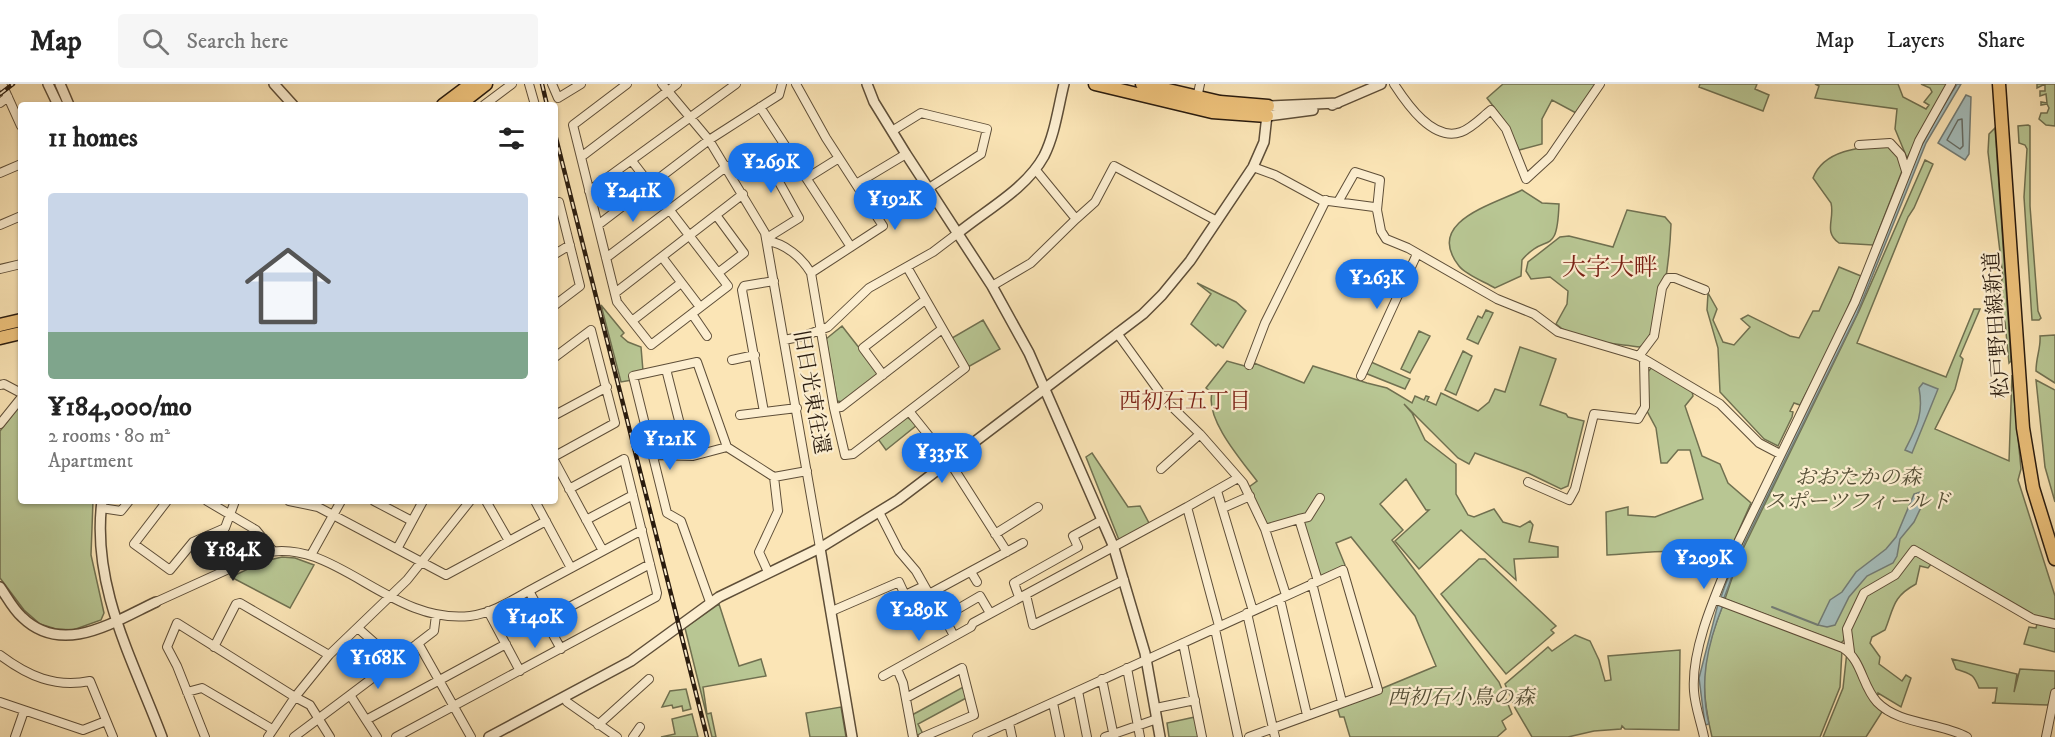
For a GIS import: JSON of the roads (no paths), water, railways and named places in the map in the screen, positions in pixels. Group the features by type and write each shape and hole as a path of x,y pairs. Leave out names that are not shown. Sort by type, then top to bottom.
{"main road":[{"path":"447,102 471,84"},
{"path":"463,102 486,84"},
{"path":"1095,84 1212,112 1268,111"},
{"path":"1142,84 1197,98 1268,111"},
{"name":"松戸野田線新道","path":"1999,84 2006,134 2034,448 2055,534"},
{"name":"松戸野田線新道","path":"2007,84 2006,134 2026,448 2037,501 2055,560"},
{"path":"0,325 18,321"},
{"path":"0,338 18,334"}],"street":[{"path":"2,84 18,119"},
{"path":"48,84 57,102"},
{"path":"60,84 68,102"},
{"path":"275,84 290,102"},
{"path":"488,102 512,84"},
{"path":"529,84 534,102"},
{"path":"552,84 558,98 581,84"},
{"path":"627,84 573,125 617,302 651,345 728,286 632,161"},
{"name":"旧日光東往還","path":"662,84 690,116 727,166 767,240 852,737"},
{"path":"581,157 670,92 677,84"},
{"path":"590,191 736,84"},
{"path":"598,225 709,140 779,95 782,84"},
{"path":"796,84 839,158 883,226 812,273"},
{"path":"867,84 906,154 992,286 1029,353 1113,545 1146,659 1160,737"},
{"path":"784,340 821,330 835,322 869,288 933,252 1019,185 1035,169 1049,142 1064,84"},
{"path":"1197,98 1200,84"},
{"path":"489,737 504,733 631,661 710,602 820,548 879,512 949,461 1117,333 1162,295 1217,221 1253,167 1262,149 1268,111 1311,111 1338,103 1381,84"},
{"path":"1394,84 1429,126 1451,134 1463,131 1491,110 1506,129 1526,179 1550,157 1600,84"},
{"path":"1704,737 1695,702 1694,683 1697,659 1714,599 1731,557 1855,302 1919,141 1951,84"},
{"path":"0,103 8,97"},
{"path":"760,107 851,247"},
{"path":"892,130 921,113 987,129 981,154 929,188"},
{"path":"1859,146 1890,143 1901,155 1906,171"},
{"path":"856,184 906,154"},
{"path":"732,175 764,155 799,218 767,240"},
{"path":"807,178 839,158"},
{"path":"0,173 18,165"},
{"path":"606,258 727,166"},
{"path":"992,286 1030,263 1095,202 1114,166 1217,221"},
{"path":"1253,167 1326,200 1374,207 1377,210"},
{"path":"1035,169 1076,219"},
{"path":"1338,202 1355,172 1380,180 1377,210 1383,236 1497,300 1534,314 1558,332 1642,358 1720,404 1759,443 1780,454"},
{"path":"615,293 743,194"},
{"path":"1249,365 1265,323 1326,200"},
{"path":"558,202 580,286 558,303"},
{"path":"716,215 744,253 718,273"},
{"path":"0,225 18,217"},
{"path":"767,240 777,242 796,255 805,262 812,273 843,453 849,456 965,368 907,267"},
{"path":"558,252 570,245"},
{"path":"1361,376 1417,254"},
{"path":"662,257 700,308"},
{"path":"0,269 18,265"},
{"path":"1528,482 1569,500 1575,489 1594,414 1638,419 1645,407 1642,358 1654,336 1662,288 1668,278 1676,278 1705,290"},
{"path":"764,412 742,290 744,286 774,281"},
{"path":"632,321 681,283"},
{"path":"883,375 863,348 926,300"},
{"path":"692,314 707,336"},
{"path":"834,408 841,407 942,329"},
{"path":"558,355 591,330 615,423 558,454"},
{"path":"1117,333 1166,401 1200,434 1238,478 1250,496 1265,529 1283,597 1306,715"},
{"path":"732,360 754,355"},
{"path":"710,602 681,521 667,513 633,376 697,362 727,447 774,477 807,471"},
{"path":"666,369 688,456"},
{"path":"0,385 4,384 18,394"},
{"path":"558,413 607,387"},
{"path":"0,424 18,400"},
{"path":"740,416 796,408"},
{"path":"909,411 949,461 1007,552"},
{"path":"1161,469 1200,434"},
{"path":"653,455 688,456 727,447"},
{"path":"396,737 655,599 657,594 624,459 569,489"},
{"path":"558,468 603,551"},
{"path":"768,572 759,552 778,511 774,477"},
{"path":"883,676 990,613 1238,478"},
{"path":"1217,490 1250,612 1275,737"},
{"path":"586,520 633,495"},
{"path":"1223,508 1250,496"},
{"path":"1265,529 1308,517 1320,498"},
{"path":"127,504 121,511 101,505 99,539 101,566 116,621 160,736"},
{"path":"165,504 134,544 170,570 193,542 225,528 234,504"},
{"path":"212,504 256,530 273,551"},
{"path":"305,504 333,514 446,575 546,521"},
{"path":"311,555 339,504"},
{"path":"380,504 412,521"},
{"path":"397,549 421,504"},
{"path":"187,692 202,688 270,733 295,696 329,655 391,597 468,504"},
{"path":"488,504 509,541"},
{"path":"537,504 571,568"},
{"path":"996,534 1038,507"},
{"path":"1187,507 1217,627 1238,737"},
{"path":"879,512 899,551 929,594 1023,543"},
{"path":"1299,519 1342,702"},
{"path":"1102,520 1073,536 1078,548 1014,583 1023,596 1034,625 1124,580"},
{"path":"0,587 22,617 37,628 53,635 78,636 273,551 291,550 311,555 417,611 436,615 463,616 488,611 642,530"},
{"path":"1967,737 1898,715 1877,703 1850,652 1847,628 1864,593 1895,575 1914,550 2033,619 2055,624"},
{"path":"545,620 650,564"},
{"path":"976,737 1343,570 1378,690 1249,737"},
{"path":"971,572 977,582"},
{"path":"832,611 899,582 905,596 924,586"},
{"path":"529,591 561,649"},
{"path":"954,636 944,617 980,596 990,613"},
{"path":"1714,599 1850,652"},
{"path":"214,647 236,604 240,603 329,655"},
{"path":"488,611 520,671"},
{"path":"294,737 434,631 436,615"},
{"path":"205,737 167,647 177,623 310,705 330,737"},
{"path":"359,628 395,661"},
{"path":"418,643 471,737"},
{"path":"1183,643 1202,737"},
{"path":"366,720 506,644"},
{"path":"0,655 22,671 68,686 90,681 113,737"},
{"path":"906,698 962,668 966,674 974,715 923,737"},
{"path":"1127,668 1140,737"},
{"path":"897,669 906,698 913,737"},
{"path":"598,724 649,679"},
{"path":"1102,679 1114,735"},
{"path":"1078,691 1087,737"},
{"path":"2046,737 2055,693"},
{"path":"350,695 377,737"},
{"path":"565,697 567,702 598,724 603,734 616,737"},
{"path":"1156,708 1195,700"},
{"path":"0,702 83,730 106,721"},
{"path":"1053,702 1060,737"},
{"path":"15,737 24,711"},
{"path":"1104,737 1157,719"},
{"path":"1009,723 1012,737"},
{"path":"633,737 640,727"}],"water":[{"path":"1957,84 1961,84 1926,143 1857,314 1745,542 1724,598 1721,597 1741,545 1812,394 1897,196 1935,120"},
{"path":"1966,95 1971,97 1969,154 1965,160 1938,143"},
{"path":"1923,383 1938,389 1912,453 1905,450 1920,414 1919,388"},
{"path":"1920,492 1926,497 1914,522 1900,539 1897,556 1893,563 1867,576 1849,597 1835,625 1827,627 1818,625 1830,600 1842,592 1856,572 1886,549 1896,537 1914,494"},
{"path":"1718,604 1723,605 1706,664 1705,694 1709,724 1705,725 1699,678"}],"waterway":[{"path":"1772,607 1818,625"}],"railway":[{"path":"0,94 13,84"},
{"path":"542,84 546,102"},
{"path":"558,146 707,737"}],"district":[{"name":"大字大畔","path":"1610,267"},
{"name":"西初石五丁目","path":"1185,400"}],"park label":[{"name":"おおたかの森 スポーツフィールド","path":"1858,489"},
{"name":"西初石小鳥の森","path":"1461,697"}]}
